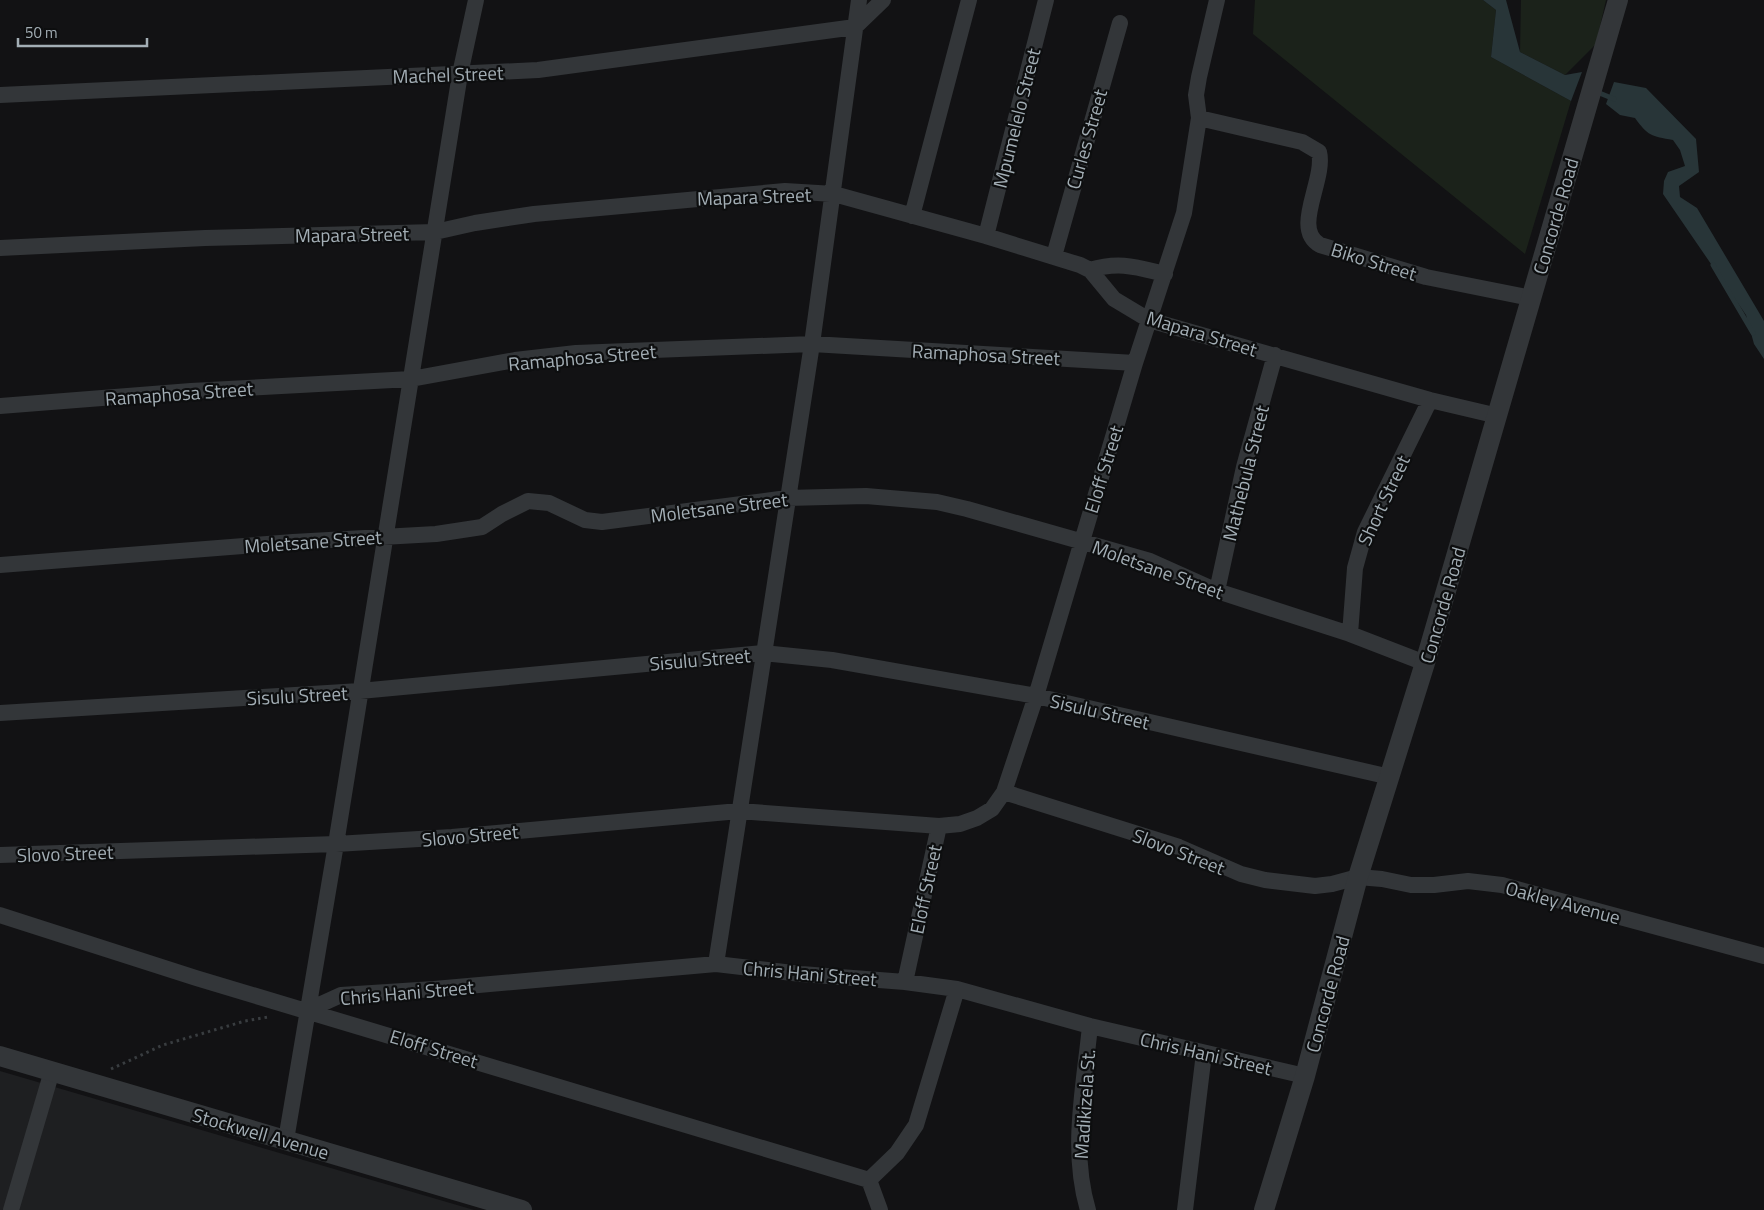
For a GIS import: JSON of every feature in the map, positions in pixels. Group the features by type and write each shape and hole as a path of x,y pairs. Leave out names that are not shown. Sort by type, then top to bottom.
{"street":[{"path":"286,1140 336,844 460,74 476,0"},
{"path":"716,964 812,344 859,0"},
{"path":"855,27 883,0"},
{"path":"912,216 969,0"},
{"name":"Mpumelelo Street","path":"986,236 1046,0"},
{"name":"Eloff Street","path":"905,982 939,826 960,824 977,818 992,809 1004,792 1036,696 1135,363 1165,274 1187,200 1199,118 1196,95 1216,0"},
{"name":"Concorde Road","path":"1264,1210 1304,1076 1358,877 1425,663 1618,0"},
{"name":"Curles Street","path":"1054,256 1120,23"},
{"name":"Machel Street","path":"0,95 538,70 855,27"},
{"name":"Biko Street","path":"1199,118 1302,142 1318,152 1321,167 1307,228 1311,238 1320,245 1426,277 1531,298"},
{"name":"Mapara Street","path":"0,248 215,237 435,232 475,223 606,206 785,191 834,194 1054,256 1090,270 1114,299 1149,320 1430,400 1498,416"},
{"path":"1090,270 1120,264 1165,274"},
{"name":"Ramaphosa Street","path":"0,406 191,391 411,379 515,360 576,353 812,344 1135,363"},
{"name":"Mathebula Street","path":"1217,591 1244,467 1275,355"},
{"name":"Short Street","path":"1350,634 1358,550 1430,400"},
{"name":"Moletsane Street","path":"0,565 385,536 436,534 482,527 528,501 549,504 585,520 602,522 787,498 866,496 937,502 1150,561 1217,591 1350,634 1425,663"},
{"name":"Sisulu Street","path":"0,713 360,691 763,653 832,660 1036,696 1390,777"},
{"name":"Slovo Street","path":"1004,792 1179,847 1241,874 1315,886 1332,884 1358,877"},
{"name":"Slovo Street","path":"0,855 336,844 462,836 739,811 939,826"},
{"name":"Oakley Avenue","path":"1358,877 1382,879 1411,885 1451,884 1468,881 1502,885 1764,956"},
{"name":"Eloff Street","path":"0,915 196,978 308,1010 869,1180"},
{"name":"Chris Hani Street","path":"308,1010 341,995 434,990 716,964 801,974 905,982 956,989 1090,1026 1304,1076"},
{"path":"880,1210 869,1180 897,1152 916,1125 956,989"},
{"name":"Madikizela St.","path":"1088,1210 1081,1180 1078,1148 1090,1026"},
{"path":"1185,1210 1204,1053"},
{"name":"Stockwell Avenue","path":"0,1056 522,1210"},
{"path":"11,1210 52,1071"}],"path":[{"path":"85,1081 163,1046 245,1021 272,1016"}],"shaded area":[{"path":"1255,0 1483,0 1496,10 1491,57 1571,101 1525,254 1253,34"},
{"path":"1483,0 1506,0 1520,52 1565,75 1582,72 1571,101 1491,57 1496,10"},
{"path":"1521,0 1606,0 1596,44 1565,75 1520,52"},
{"path":"1614,82 1646,88 1696,139 1699,172 1679,186 1680,197 1697,208 1764,321 1764,359 1754,344 1746,315 1663,194 1664,181 1668,172 1685,166 1680,150 1673,140 1647,132 1635,118 1620,115 1606,104"},
{"path":"0,1071 474,1210 0,1210"}],"waterway":[{"path":"1597,92 1614,99"},
{"path":"1713,265 1753,333"}]}
